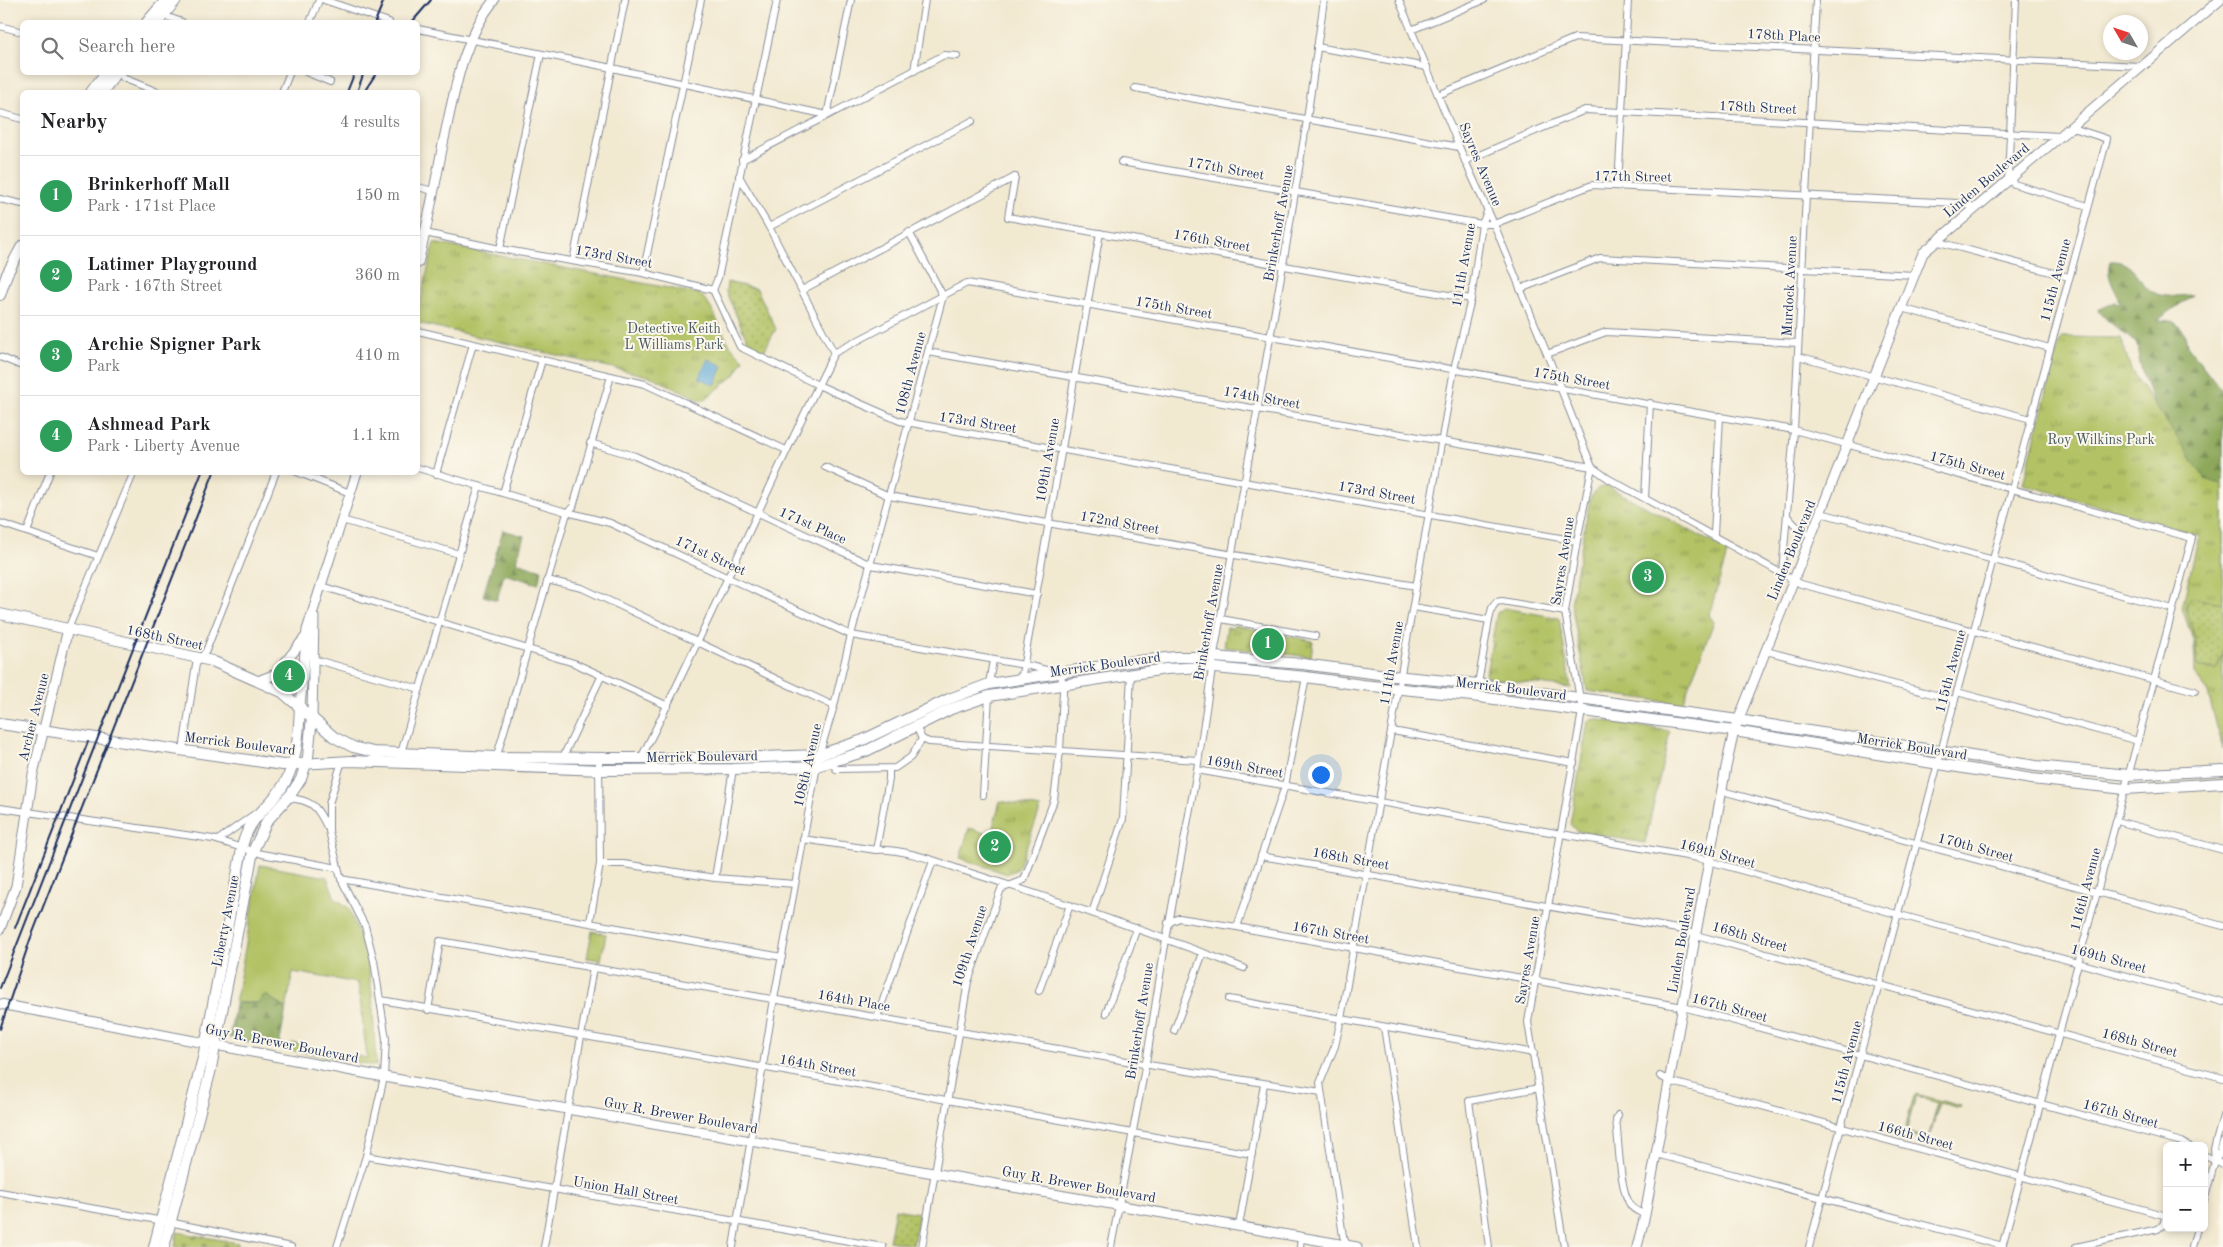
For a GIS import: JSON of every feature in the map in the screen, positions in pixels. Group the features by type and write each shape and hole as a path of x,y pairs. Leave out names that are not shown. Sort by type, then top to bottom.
{"main road":[{"path":"159,17 166,0"},
{"path":"159,17 176,0"},
{"path":"420,254 455,86 470,39 494,0"},
{"name":"Linden Boulevard","path":"1637,1247 1645,1214 1734,731 1923,253 2218,1"},
{"path":"92,90 104,75"},
{"path":"104,90 116,75"},
{"path":"0,295 2,280 20,249"},
{"name":"Liberty Avenue","path":"154,1247 164,1221 200,1073 211,1044 247,849 249,828 260,810 283,785 292,765 307,635 356,475"},
{"name":"Liberty Avenue","path":"247,849 267,821 288,798 301,779 306,764 312,717 314,610"},
{"name":"168th Street","path":"0,614 201,657 282,692 312,717"},
{"name":"Archer Avenue","path":"0,928 16,886 33,774 68,629"},
{"path":"258,681 269,678 278,672 307,635"},
{"name":"Merrick Boulevard","path":"0,724 292,765 342,761 495,762 563,757 641,758 819,754 863,740 949,699 989,684 1061,671 1166,658 1213,662 1303,664 1401,677 1478,684 1738,720 2038,766 2129,775 2223,770"},
{"name":"Merrick Boulevard","path":"312,717 334,737 353,747 368,751 599,770 733,770 817,766 866,751 916,726 989,696 1213,662 1306,677 1472,696 1734,731 2038,780 2125,788 2223,783"},
{"path":"2038,766 2038,780"},
{"name":"Guy R. Brewer Boulevard","path":"0,1004 384,1077 1239,1226 1300,1242 1357,1247"},
{"name":"Liberty Avenue","path":"164,1221 164,1247"}],"street":[{"path":"311,20 319,0"},
{"path":"324,0 383,20"},
{"path":"573,261 625,0"},
{"path":"643,273 701,0"},
{"path":"713,290 718,278 738,176 777,0"},
{"path":"827,115 851,0"},
{"path":"914,71 925,0"},
{"name":"Brinkerhoff Avenue","path":"1111,1247 1133,1133 1168,923 1198,760 1213,662 1296,192 1324,0"},
{"name":"Sayres Avenue","path":"1399,0 1464,161 1494,224 1592,467 1576,541 1565,612 1582,711 1562,835 1528,1022 1564,1247"},
{"path":"1411,30 1484,0"},
{"path":"1618,186 1628,0"},
{"name":"Murdock Avenue","path":"1782,573 1794,430 1816,0"},
{"path":"2016,0 2008,179 2014,184 2088,206"},
{"path":"159,17 173,20"},
{"path":"0,26 20,31"},
{"path":"420,29 612,68 827,115"},
{"name":"178th Place","path":"1438,95 1575,38 1626,39 2140,66"},
{"path":"1317,47 1427,67"},
{"path":"500,249 541,54"},
{"path":"742,160 944,55 958,56"},
{"path":"121,75 123,78 153,90"},
{"path":"283,90 289,75"},
{"path":"313,75 330,82"},
{"path":"1135,88 1459,146"},
{"name":"178th Street","path":"1464,161 1585,110 2060,136"},
{"path":"0,113 20,118"},
{"path":"769,227 972,121"},
{"name":"115th Avenue","path":"1810,1247 1957,692 2107,139 2070,127"},
{"name":"177th Street","path":"1121,162 1482,224 1494,224 1592,185 1958,204 1976,207"},
{"path":"641,758 668,706 786,450 834,353 769,227 738,176"},
{"name":"176th Street","path":"909,232 1015,177 1008,217 1471,299"},
{"path":"420,188 433,191"},
{"path":"0,199 20,204"},
{"name":"111th Avenue","path":"1347,1246 1343,1236 1320,1083 1335,1046 1341,1019 1454,369 1471,299 1482,224 1487,212"},
{"path":"802,290 909,232 943,296"},
{"name":"173rd Street","path":"425,233 500,249 643,273 713,290 740,347 818,385 900,421 1429,513 1576,541"},
{"name":"109th Avenue","path":"1020,679 1037,594 1073,376 1100,233"},
{"path":"1935,241 2069,277"},
{"path":"1520,290 1600,258 1914,275"},
{"name":"175th Street","path":"834,353 967,283 1794,430 2192,538"},
{"name":"108th Avenue","path":"733,1247 774,999 819,754 834,706 851,635 943,296"},
{"path":"1901,308 2050,348"},
{"path":"420,332 611,376 654,388 786,450"},
{"path":"1547,354 1606,332 1798,343"},
{"path":"436,474 473,344"},
{"name":"174th Street","path":"928,352 1592,467"},
{"path":"1798,356 2031,419"},
{"path":"0,357 20,365"},
{"path":"503,493 542,360"},
{"path":"495,762 567,512 573,508 590,443 611,376"},
{"path":"1645,498 1650,403"},
{"path":"1714,535 1720,416"},
{"name":"171st Place","path":"590,443 635,456 756,514 871,565 1037,594"},
{"name":"172nd Street","path":"825,467 890,496 1416,586"},
{"path":"1592,467 1609,479 1801,584 2194,690"},
{"name":"171st Street","path":"420,469 610,523 851,635 1024,665 1046,670 1047,674"},
{"path":"27,532 49,475"},
{"path":"68,629 98,556 104,549 133,475"},
{"path":"183,750 196,664 206,651 275,475"},
{"path":"305,475 350,493"},
{"path":"401,753 479,486"},
{"path":"1820,513 2173,609"},
{"path":"1787,516 1795,525 1811,536"},
{"path":"342,520 459,554"},
{"path":"0,522 98,556"},
{"name":"116th Avenue","path":"2003,1247 2192,538"},
{"path":"547,580 582,588 834,706"},
{"path":"322,586 574,663 668,706"},
{"path":"1478,684 1489,620 1492,608 1496,602 1502,601 1565,612"},
{"path":"1413,607 1489,620"},
{"path":"1221,619 1315,636"},
{"path":"1766,651 1955,700"},
{"path":"314,659 420,689"},
{"path":"989,684 993,660"},
{"name":"109th Avenue","path":"922,1247 968,982 1001,889 1024,880 1054,800 1060,751 1061,671"},
{"path":"563,757 602,675"},
{"path":"1092,913 1123,819 1131,675"},
{"path":"1237,928 1285,786 1306,677"},
{"path":"1020,679 1024,690"},
{"path":"1957,692 2138,742"},
{"path":"983,795 989,696"},
{"path":"916,726 922,739 929,742 1198,760"},
{"path":"1392,731 1574,763"},
{"path":"832,762 836,769 889,769 904,763 922,739"},
{"path":"590,922 600,864 599,758"},
{"path":"329,831 329,804 342,761"},
{"path":"876,850 889,779 889,769"},
{"path":"715,878 733,770"},
{"name":"169th Street","path":"1196,770 1698,858 1709,863 1898,915 2223,1002"},
{"name":"170th Street","path":"1722,791 2223,926"},
{"path":"288,798 303,800 314,806 321,813 329,831 341,879 365,926 381,1000 386,1039 384,1077 366,1156 337,1247"},
{"path":"0,808 218,840 247,849 338,868"},
{"name":"Liberty Avenue","path":"218,840 260,810"},
{"path":"2117,821 2223,850"},
{"path":"803,839 876,850 888,849 933,861 1137,928 1244,968"},
{"name":"168th Street","path":"1261,856 1683,930 1879,986 2223,1078"},
{"path":"877,1017 933,861"},
{"path":"600,864 624,864 715,878 795,884"},
{"path":"341,879 782,957"},
{"path":"1039,991 1070,905"},
{"name":"167th Street","path":"1168,923 1179,918 1683,1007 1860,1057 2182,1142"},
{"path":"1106,1013 1137,928"},
{"name":"164th Place","path":"428,1010 440,941 1145,1064 1321,1092"},
{"path":"1174,1031 1203,953"},
{"path":"544,1247 593,968"},
{"name":"164th Street","path":"381,1000 428,1010 1252,1154"},
{"path":"1229,1000 1477,1041 1534,1053"},
{"path":"1384,1027 1418,1247"},
{"name":"166th Street","path":"1660,1076 1669,1081 2163,1215"},
{"path":"1239,1226 1264,1084"},
{"path":"1490,1247 1469,1101 1539,1088"},
{"path":"1618,1115 1616,1120 1622,1180 1628,1202 1633,1208 1645,1214"},
{"path":"2215,1161 2214,1149 2223,1116"},
{"path":"2208,1187 2215,1161 2223,1142"},
{"path":"1656,1154 2003,1247"},
{"name":"Union Hall Street","path":"366,1156 883,1247"},
{"path":"2208,1157 2223,1165"},
{"path":"0,1192 164,1221 291,1247"},
{"path":"2076,1247 2158,1229 2163,1225"},
{"path":"2192,1247 2196,1232"}],"green space":[{"name":"Detective Keith L Williams Park","path":"434,243 700,294 712,310 725,337 744,359 735,375 703,401 652,377 420,323 420,302"},
{"path":"2110,261 2119,262 2132,269 2150,290 2157,294 2170,296 2193,295 2158,320 2172,321 2178,325 2185,333 2187,345 2223,392 2223,599 2156,407 2149,392 2139,361 2137,344 2107,320 2098,310 2115,302 2121,303 2110,277"},
{"path":"727,282 757,289 776,329 764,351 749,344 726,292"},
{"name":"Roy Wilkins Park","path":"2061,337 2121,338 2131,370 2205,479 2223,485 2223,749 2207,690 2195,675 2194,643 2182,608 2199,535 2023,484"},
{"path":"1607,486 1728,551 1709,615 1714,622 1682,704 1587,691 1571,603 1590,498 1598,488"},
{"path":"503,530 524,536 516,562 542,570 538,584 504,574 497,600 483,596"},
{"path":"2190,598 2223,603 2223,652 2217,669 2197,666 2196,642 2186,607"},
{"path":"1504,608 1559,618 1571,688 1488,678 1486,674 1497,613"},
{"path":"1234,625 1313,641 1311,657 1224,647 1227,627 1233,628"},
{"path":"1594,719 1670,731 1645,843 1576,831 1570,824 1588,721"},
{"path":"1000,801 1041,808 1019,866 1016,870 1007,874 960,858 969,828 991,835"},
{"path":"260,865 327,877 335,898 349,908 367,958 372,994 376,1066 290,1050 292,1043 367,1058 358,983 293,972 286,1009 268,996 258,1003 237,1003 231,1038 229,1038"},
{"path":"592,931 606,934 601,960 587,958"},
{"path":"263,996 268,996 286,1009 280,1041 281,1049 231,1038 237,1003 258,1003"},
{"path":"1916,1094 1961,1106 1960,1108 1940,1103 1928,1140 1904,1132","holes":["1916,1096 1938,1103 1928,1138 1906,1132"]},
{"path":"895,1209 919,1213 913,1245 889,1241"},
{"path":"177,1232 238,1243 238,1247 175,1247"}],"water":[{"path":"708,359 723,366 715,385 699,378"}],"railway":[{"path":"376,20 384,0"},
{"path":"414,20 431,0"},
{"path":"348,90 354,75"},
{"path":"358,90 363,75"},
{"path":"365,90 375,75"},
{"path":"0,988 201,475"},
{"path":"0,1029 30,940 213,475"},
{"path":"15,928 88,742"}],"place":[{"name":"Archie Spigner Park","path":"1648,577"},
{"name":"Brinkerhoff Mall","path":"1268,644"},
{"name":"Ashmead Park","path":"289,676"},
{"name":"Latimer Playground","path":"995,847"}]}
